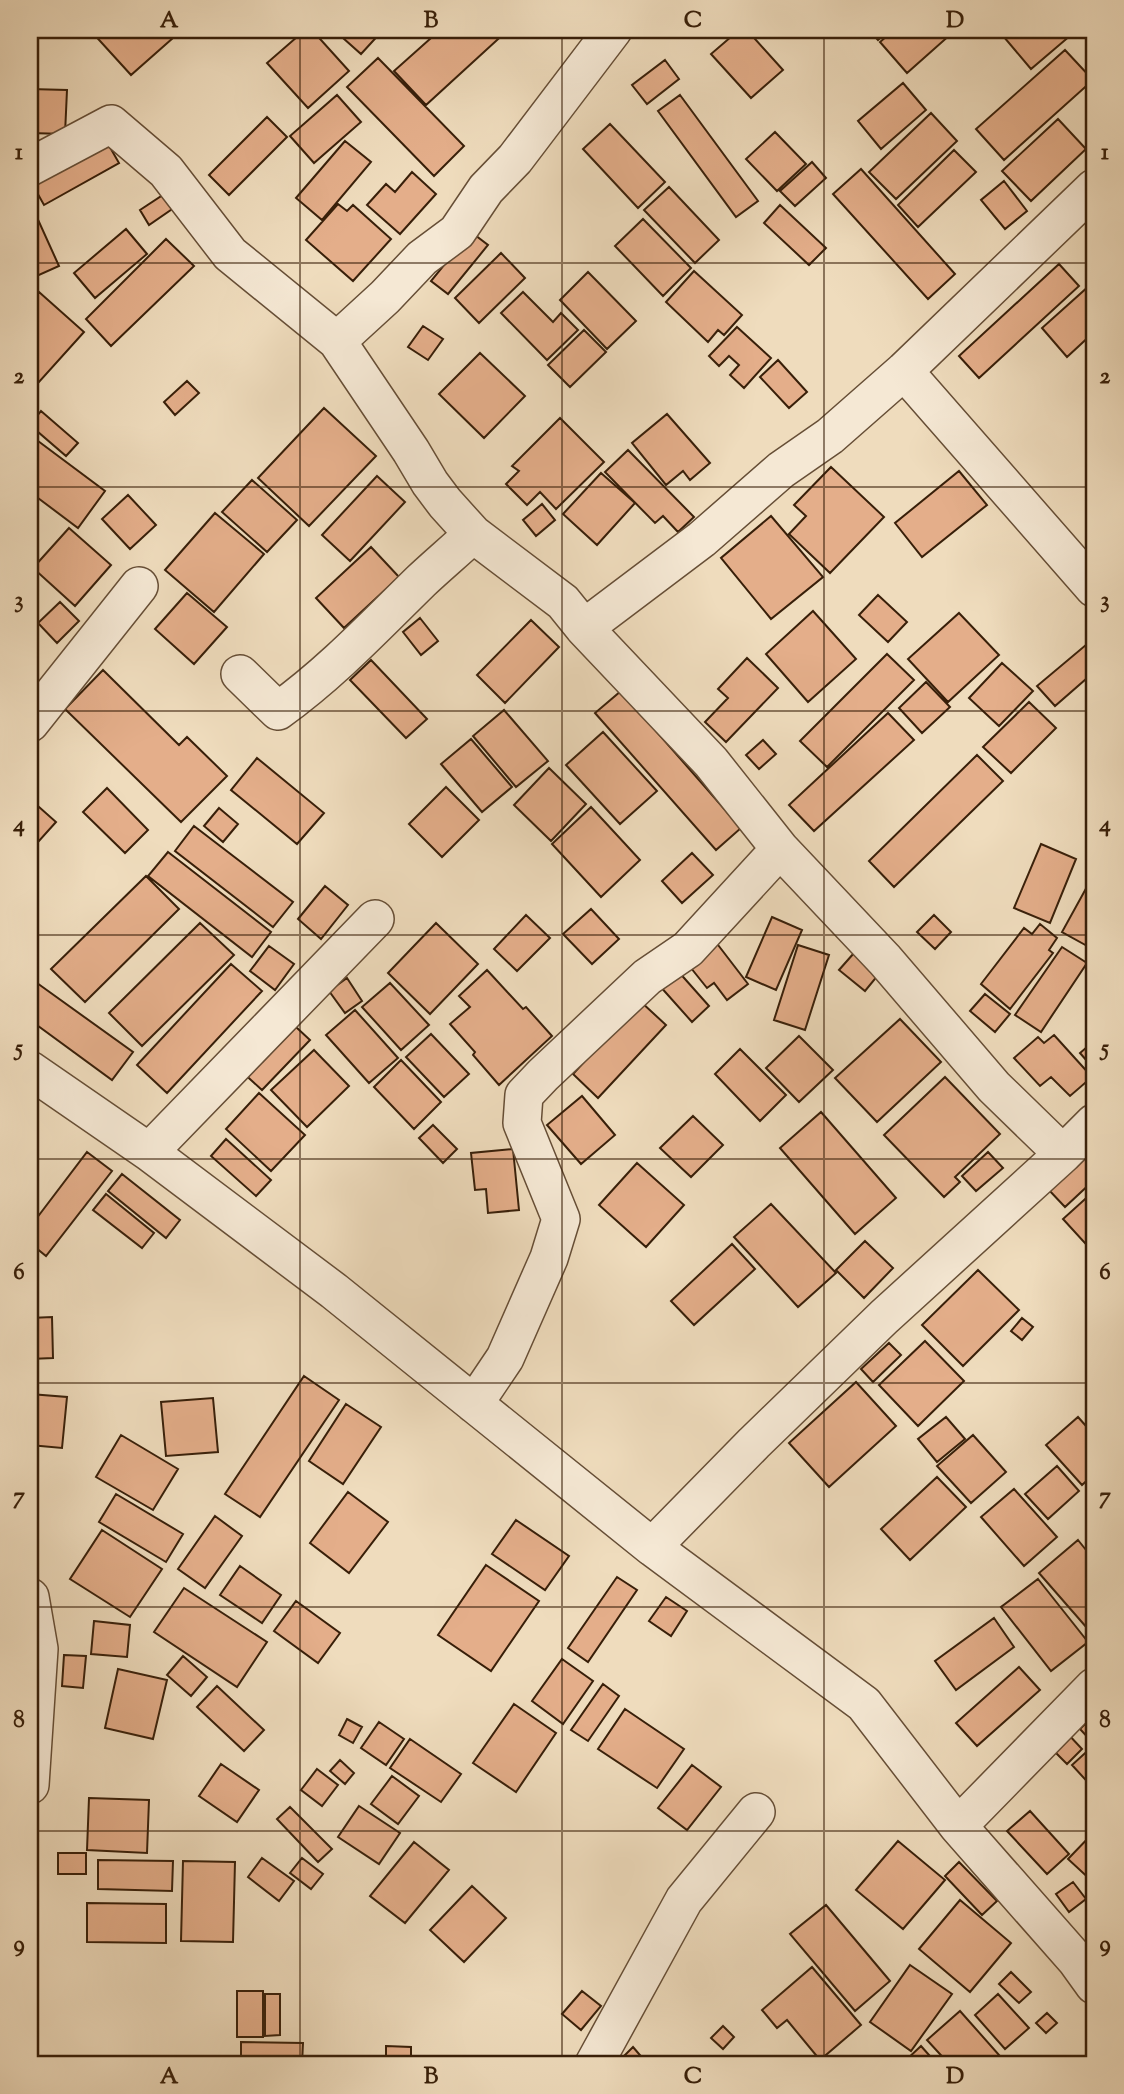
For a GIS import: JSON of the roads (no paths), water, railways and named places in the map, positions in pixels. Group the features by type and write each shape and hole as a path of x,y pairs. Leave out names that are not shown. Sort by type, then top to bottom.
{"street":[{"path":"337,341 422,258 457,232 486,189 515,159 613,30"},
{"path":"30,167 111,124 166,171 230,254 337,341 430,483 473,534 563,602 584,628 711,762 780,849 885,960 993,1087 1063,1154"},
{"path":"584,628 702,539 781,470 830,436 904,371 1094,188"},
{"path":"904,371 1094,588"},
{"path":"240,674 278,711 355,648 473,534"},
{"path":"30,723 139,586"},
{"path":"474,1404 505,1358 550,1258 561,1219 522,1123 524,1095 647,977 688,949 780,849"},
{"path":"149,1152 375,919"},
{"path":"30,1070 149,1152 334,1291 652,1547 864,1704 958,1826 1076,1960 1094,1985"},
{"path":"652,1547 884,1317 1094,1123"},
{"path":"30,1597 40,1649 30,1785"},
{"path":"958,1826 1094,1688"},
{"path":"594,2064 684,1900 756,1812"}]}
